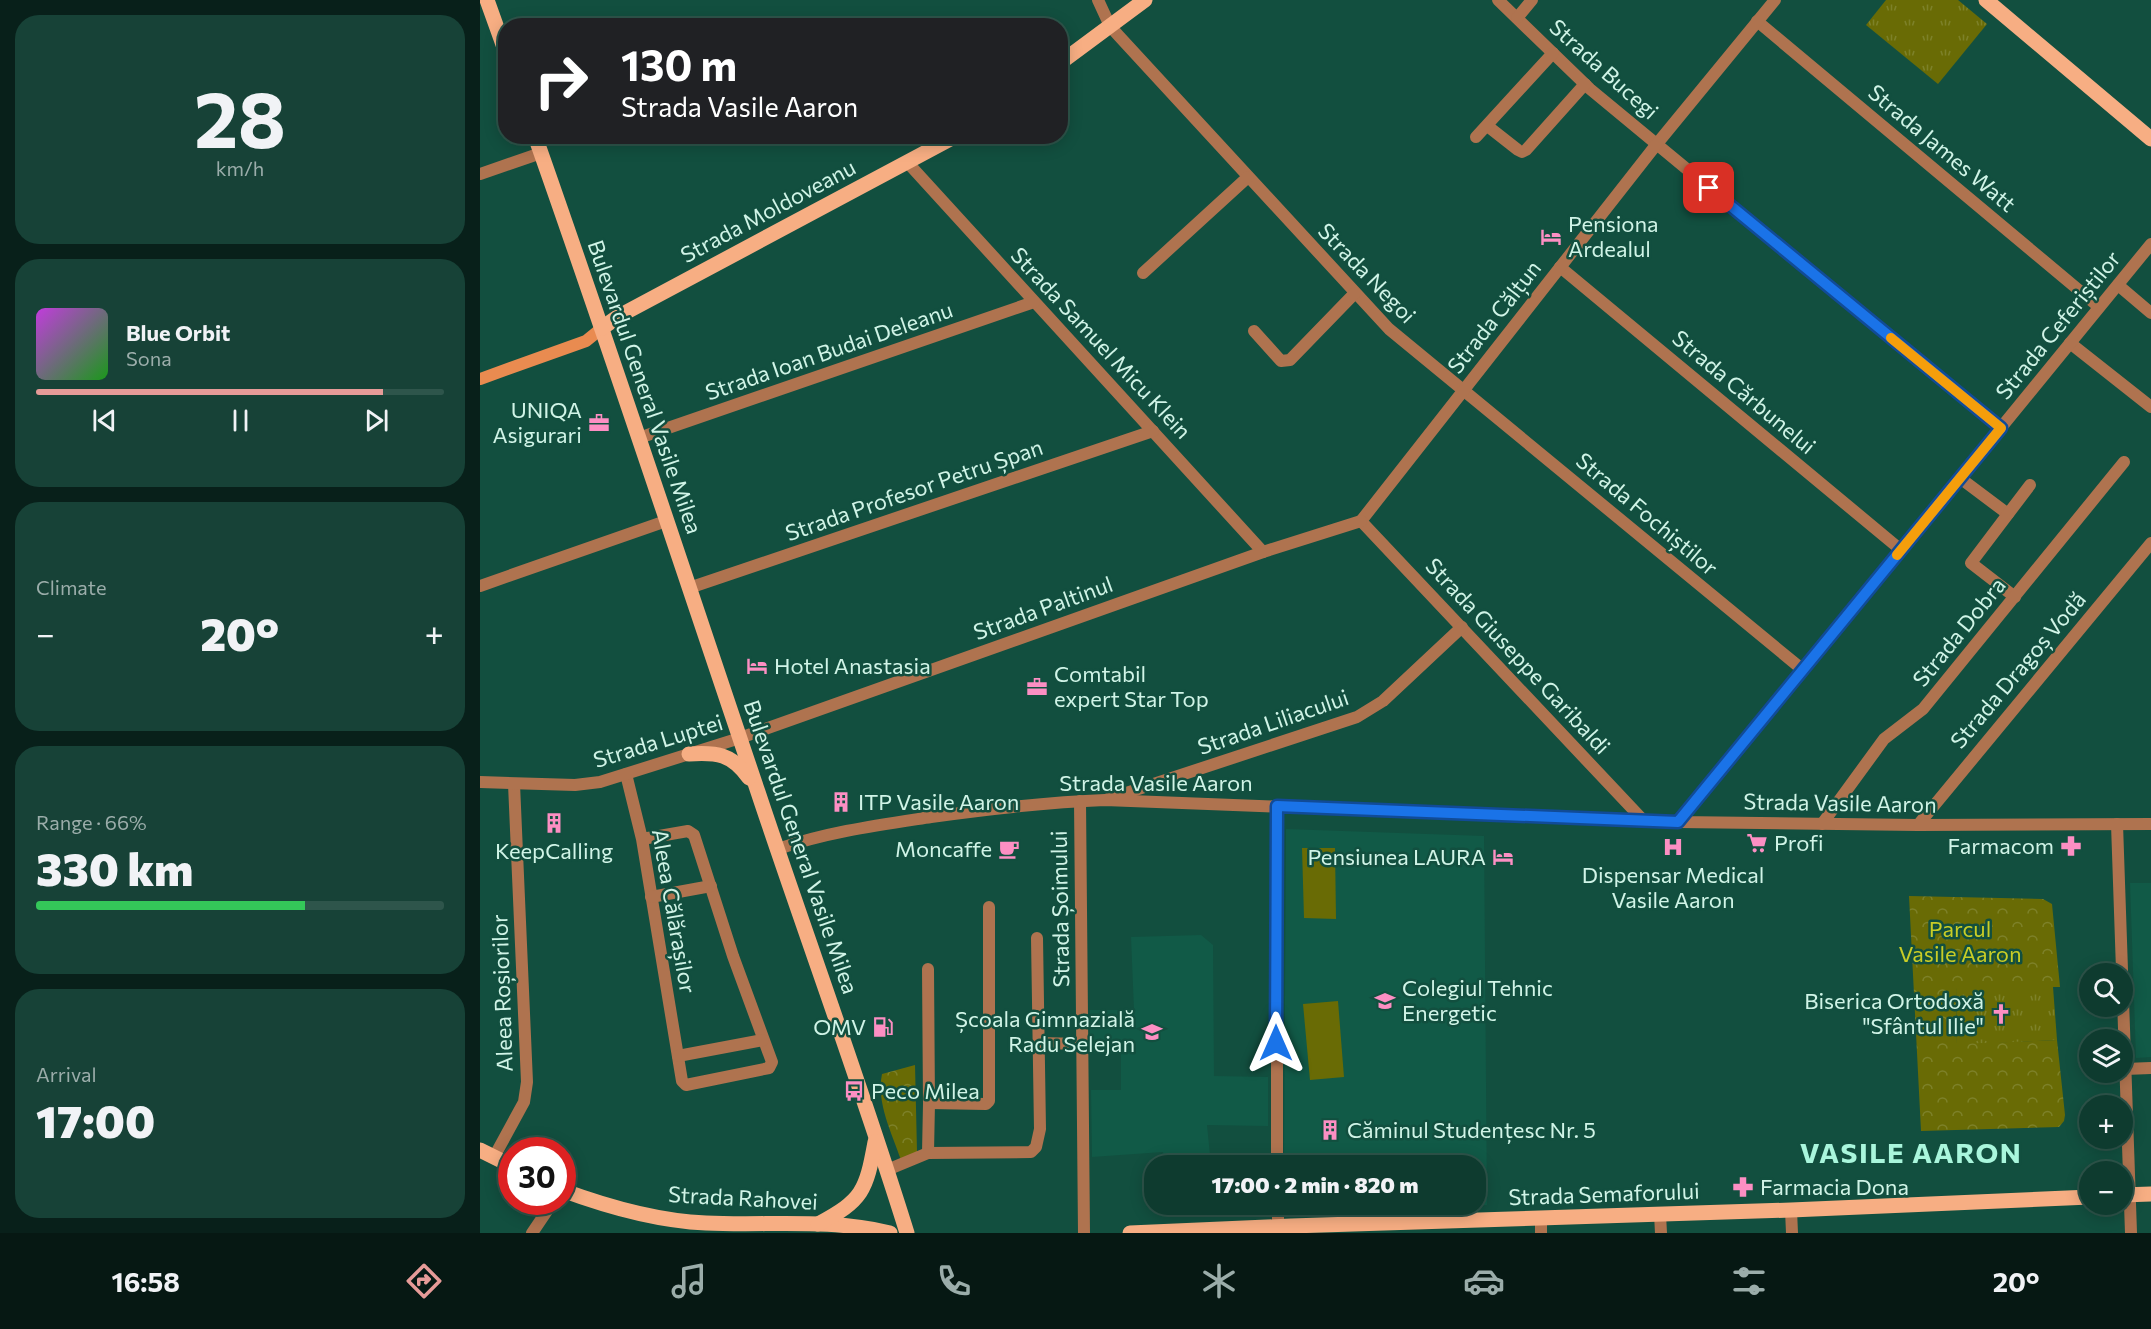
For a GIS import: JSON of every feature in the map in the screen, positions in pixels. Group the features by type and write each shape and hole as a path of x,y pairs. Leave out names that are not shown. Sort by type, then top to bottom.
{"main road":[{"path":"487,0 498,31"},
{"path":"1068,57 1145,0"},
{"path":"1986,0 2151,140"},
{"name":"Bulevardul General Vasile Milea","path":"538,144 907,1233"},
{"name":"Strada Moldoveanu","path":"602,328 619,316 942,144"},
{"path":"480,379 586,341 602,328"},
{"path":"689,754 705,753 727,757 741,767 758,793"},
{"path":"818,1224 842,1211 855,1201 862,1191 869,1176 876,1139"},
{"path":"2133,1195 2151,1194"},
{"name":"Strada Rahovei","path":"576,1195 609,1206 677,1221 818,1224 890,1233"},
{"name":"Strada Semaforului","path":"1131,1233 1278,1226 1541,1226 1660,1214 2079,1197"},
{"path":"818,1224 847,1233"}],"street":[{"name":"Strada Negoi","path":"1098,0 1110,26 1355,293 1389,329 1464,389"},
{"name":"Strada Bucegi","path":"1498,0 1586,84 1656,144 2001,428"},
{"path":"1517,18 1532,0"},
{"name":"Strada Călțun","path":"1361,520 1656,144 1775,0"},
{"name":"Strada James Watt","path":"1757,21 2099,308"},
{"path":"1476,138 1553,53"},
{"path":"1490,128 1518,150 1526,150 1586,84"},
{"path":"480,174 541,153"},
{"name":"Strada Samuel Micu Klein","path":"908,163 1263,552"},
{"path":"1143,273 1248,177"},
{"name":"Strada Ceferiștilor","path":"1678,822 2151,244"},
{"name":"Strada Cărbunelui","path":"1560,267 1901,550"},
{"path":"2118,285 2151,313"},
{"path":"1254,331 1281,361 1290,360 1355,293"},
{"name":"Strada Ioan Budai Deleanu","path":"639,438 1034,302"},
{"path":"2070,343 2151,407"},
{"name":"Strada Fochiștilor","path":"1464,389 1803,670"},
{"name":"Strada Profesor Petru Șpan","path":"689,588 1153,431"},
{"name":"Strada Dobra","path":"1822,824 1884,739 1923,709 2124,462"},
{"path":"1960,478 2008,514"},
{"path":"2014,597 1971,563 2030,485"},
{"name":"Strada Paltinul","path":"740,738 1263,552 1361,520"},
{"name":"Strada Giuseppe Garibaldi","path":"1361,520 1643,820"},
{"path":"480,586 666,521"},
{"name":"Strada Dragoș Vodă","path":"1918,825 2151,543"},
{"name":"Strada Liliacului","path":"1105,800 1357,717 1383,701 1461,627"},
{"name":"Strada Luptei","path":"480,782 588,784 740,738"},
{"name":"Aleea Călărașilor","path":"626,774 642,839 682,1081 686,1085 770,1068 772,1062 763,1040"},
{"name":"Aleea Roșiorilor","path":"487,1154 524,1102 527,1082 514,784"},
{"name":"Strada Vasile Aaron","path":"777,849 819,836 890,823 973,812 1105,800 1678,822 2151,825"},
{"name":"Strada Șoimului","path":"1080,801 1084,1233"},
{"path":"1277,806 1277,1155"},
{"path":"2117,824 2124,1029"},
{"path":"642,839 692,832 763,1040 678,1056"},
{"path":"651,897 711,886"},
{"path":"929,1103 986,1104 989,1101 989,907"},
{"name":"Strada Șoimului","path":"928,1153 1031,1152 1036,1147 1040,1130 1037,938"},
{"path":"886,1170 928,1153 928,969"},
{"path":"1038,1043 1083,1044"},
{"path":"2133,1069 2151,1068"},
{"path":"2125,1083 2126,1161"},
{"path":"1791,1210 1792,1233"},
{"path":"1660,1214 1661,1233"},
{"path":"532,1233 544,1215"},
{"path":"1278,1215 1278,1226"},
{"path":"2129,1215 2131,1233"}],"shaded area":[{"name":"Colegiul Tehnic Energetic","path":"1286,829 1484,836 1487,1205 1486,1155 1284,1155"},
{"path":"2130,883 2151,883 2151,1057 2136,1058"},
{"name":"Școala Gimnazială Radu Selejan","path":"1201,935 1213,945 1214,1076 1268,1077 1268,1126 1207,1125 1210,1155 1163,1155 1163,1152 1092,1157 1091,1090 1121,1090 1121,1054 1090,1053 1090,1010 1134,1010 1131,937"}],"green space":[{"path":"1886,0 1958,0 1987,24 1938,84 1866,25"},
{"path":"1302,848 1335,848 1336,919 1304,918"},
{"name":"Parcul Vasile Aaron","path":"1909,896 2043,899 2052,904 2060,987 1956,987 1957,1044 2057,1040 2065,1115 2059,1127 1921,1131"},
{"path":"1956,987 2053,987 2057,1040 1957,1045"},
{"path":"1338,1001 1344,1077 1310,1080 1303,1004"},
{"path":"915,1065 917,1152 901,1160 883,1107 882,1074"}],"slow traffic":[{"path":"1891,338 2001,428 1897,555"}],"place":[{"name":"Pensiona Ardealul","path":"1551,237"},
{"name":"UNIQA Asigurari","path":"599,423"},
{"name":"Hotel Anastasia","path":"757,666"},
{"name":"Comtabil expert Star Top","path":"1037,687"},
{"name":"ITP Vasile Aaron","path":"841,802"},
{"name":"KeepCalling","path":"554,823"},
{"name":"Profi","path":"1757,843"},
{"name":"Farmacom","path":"2071,846"},
{"name":"Dispensar Medical Vasile Aaron","path":"1673,847"},
{"name":"Moncaffe","path":"1009,849"},
{"name":"Pensiunea LAURA","path":"1503,857"},
{"name":"Colegiul Tehnic Energetic","path":"1385,1001"},
{"name":"Biserica Ortodoxă \"Sfântul Ilie\"","path":"2001,1014"},
{"name":"OMV","path":"883,1027"},
{"name":"Școala Gimnazială Radu Selejan","path":"1152,1032"},
{"name":"Peco Milea","path":"854,1091"},
{"name":"Căminul Studențesc Nr. 5","path":"1330,1130"},
{"name":"Farmacia Dona","path":"1743,1187"}],"district":[{"name":"VASILE AARON","path":"1911,1153"}],"route":[{"path":"1276,1043 1277,806 1678,822 2001,428 1709,188"}]}
